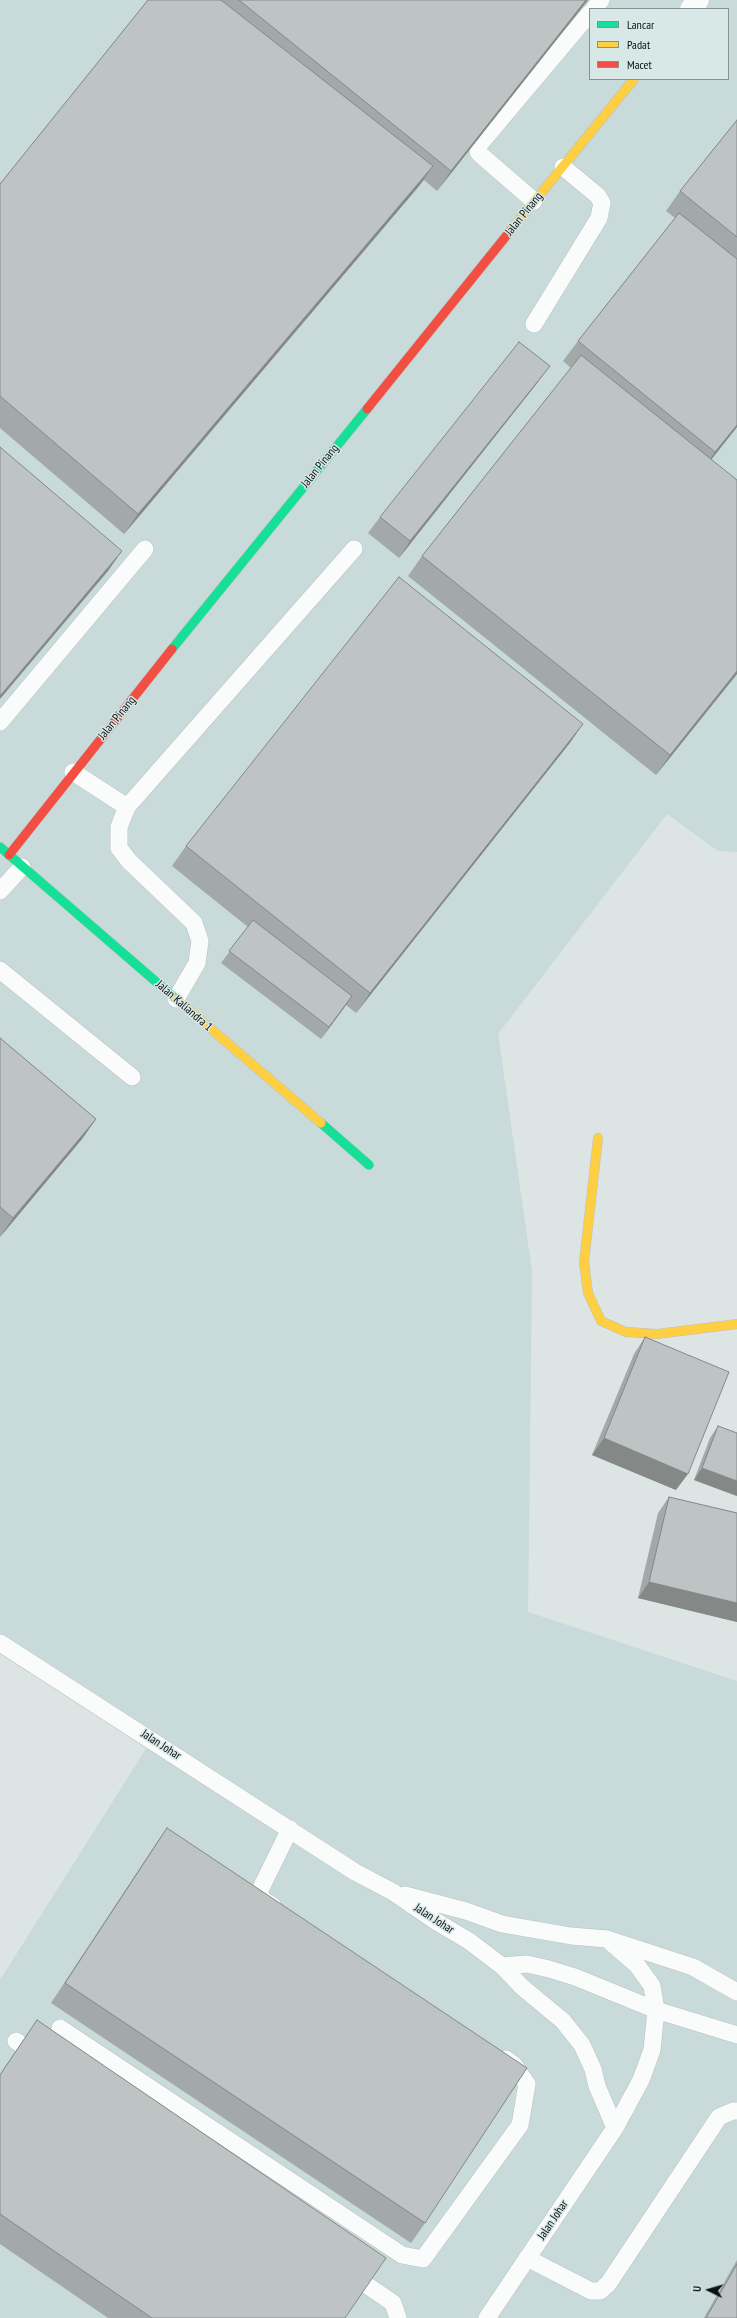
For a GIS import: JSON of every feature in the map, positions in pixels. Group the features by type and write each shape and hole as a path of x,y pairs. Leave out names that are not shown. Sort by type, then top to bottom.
{"street":[{"path":"692,8 698,0"},
{"name":"Jalan Pinang","path":"9,855 73,772 633,80"},
{"name":"Jalan Kaliandra 1","path":"0,847 22,868 368,1165"},
{"path":"598,1138 584,1262 588,1293 601,1321 626,1332 657,1334 716,1328 737,1324"}],"lane":[{"path":"595,8 601,0"},
{"path":"534,201 478,152 479,145 589,14"},
{"path":"534,324 599,218 602,203 598,196 563,167"},
{"path":"0,722 145,549"},
{"path":"176,999 197,963 200,941 194,923 129,861 119,848 119,827 127,807 354,549"},
{"path":"73,772 127,807"},
{"path":"0,891 22,868"},
{"path":"0,970 132,1077"},
{"name":"Jalan Johar","path":"0,1643 355,1872 393,1892 437,1922 469,1941 502,1966 522,1987 563,2021 582,2045 593,2069 597,2086 615,2128 487,2318"},
{"path":"289,1917 262,1900 259,1892 290,1829"},
{"path":"393,1892 466,1911 502,1924 571,1936 607,1939 693,1967 737,1992"},
{"path":"607,1939 637,1965 652,1986 656,2010 652,2050 641,2080 615,2128"},
{"path":"502,1966 527,1964 549,1969 575,1977 656,2010 737,2035"},
{"path":"60,2028 402,2256 423,2259 520,2125 527,2084 514,2064 495,2052"},
{"path":"16,2041 55,2068"},
{"path":"527,2258 591,2291 600,2291 608,2284 719,2117 733,2110 737,2111"},
{"path":"334,2262 393,2303 398,2318"}],"shaded area":[{"path":"0,0 737,0 737,852 718,851 667,814 498,1034 532,1272 528,1612 737,1681 737,2318 0,2318 0,1980 149,1744 0,1652"}],"building":[{"path":"148,0 221,0 433,166 138,514 0,396 0,184"},
{"path":"239,0 586,0 451,171"},
{"path":"737,120 737,237 680,191"},
{"path":"679,213 737,259 737,425 715,452 578,341"},
{"path":"519,342 550,366 410,541 380,517"},
{"path":"581,355 737,480 737,671 670,755 422,556"},
{"path":"0,447 122,551 0,696"},
{"path":"399,577 583,724 370,993 186,846"},
{"path":"253,920 352,996 329,1027 229,951"},
{"path":"0,1038 96,1119 13,1218 0,1207"},
{"path":"645,1337 729,1372 688,1474 604,1438"},
{"path":"718,1426 737,1433 737,1481 702,1468"},
{"path":"669,1497 737,1513 737,1603 649,1582"},
{"path":"167,1828 527,2068 425,2223 65,1983"},
{"path":"37,2020 386,2258 345,2318 152,2318 0,2214 0,2075"},
{"path":"737,2264 737,2318 706,2318"}],"traffic: fast":[{"path":"172,649 367,409"},
{"path":"0,847 176,999"},
{"path":"321,1123 369,1165"}],"traffic: slow":[{"path":"511,230 633,80"},
{"path":"176,999 321,1123"},
{"path":"598,1138 584,1262 588,1293 601,1321 626,1332 657,1334 737,1324"}],"traffic: jam":[{"path":"367,409 511,230"},
{"path":"9,855 172,649"}]}
